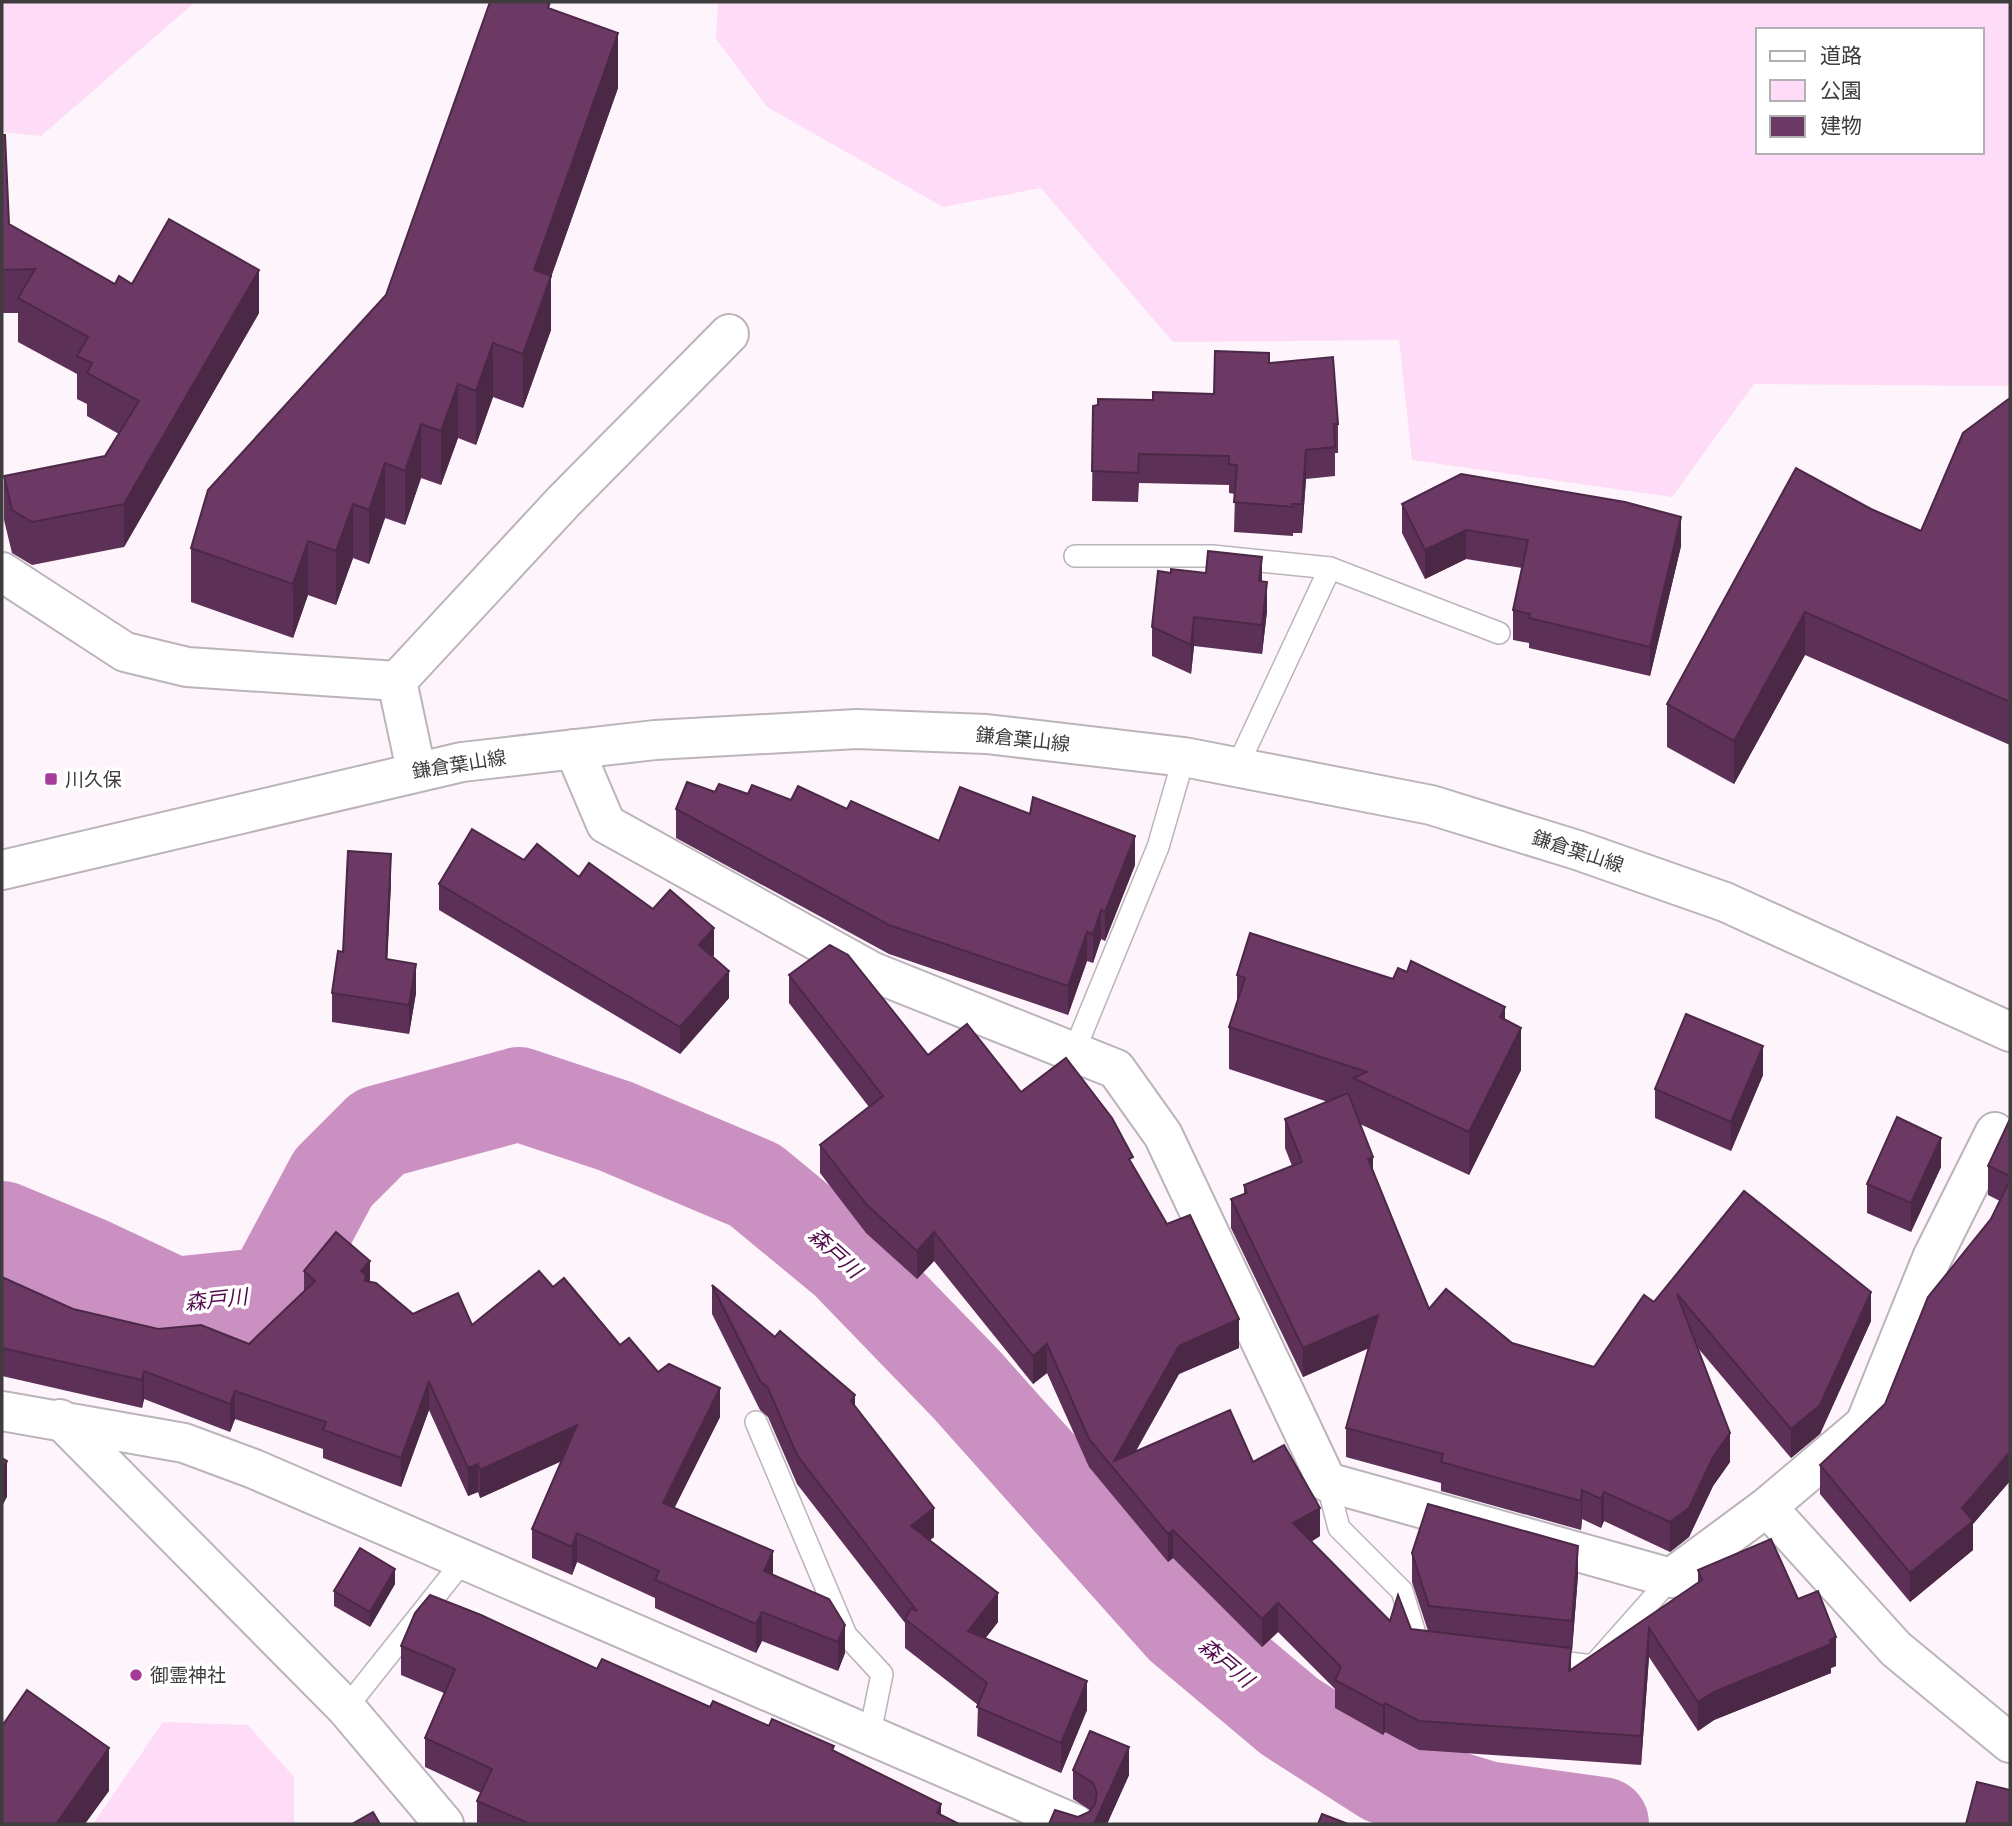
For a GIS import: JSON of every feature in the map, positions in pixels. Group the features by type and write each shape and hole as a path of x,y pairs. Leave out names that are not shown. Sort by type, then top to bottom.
{"street":[{"path":"397,681 564,501 729,334"},
{"path":"2,572 125,652 187,667 397,681"},
{"path":"397,681 416,770"},
{"name":"鎌倉葉山線","path":"2,870 416,770 655,740 857,729 986,734 1184,757 1431,805 1577,850 1725,902 2010,1032"},
{"path":"574,749 606,824 873,972 1116,1069 1163,1135 1327,1482 1671,1578 1767,1507 1865,1424 1932,1258 1995,1132"},
{"path":"2,1411 60,1419 184,1443 254,1469 710,1669 870,1733 1074,1824"},
{"path":"60,1419 346,1708 444,1824"},
{"path":"1767,1507 1896,1648 2010,1743"}],"lane":[{"path":"1075,556 1212,556 1330,568 1499,633"},
{"path":"1237,767 1330,568"},
{"path":"1073,1054 1158,847 1184,757"},
{"path":"756,1422 846,1635 882,1674 870,1733"},
{"path":"1327,1482 1339,1528 1402,1591 1419,1647 1446,1650"},
{"path":"346,1708 463,1561"},
{"path":"1526,1658 1593,1666 1671,1578"}],"green space":[{"path":"2,2 195,2 41,136 2,132"},
{"path":"718,2 2010,2 2010,386 1754,384 1672,497 1412,460 1399,340 1173,342 1041,188 943,207 767,107 716,39"},
{"path":"163,1722 248,1725 294,1777 294,1824 93,1824"}],"building":[{"path":"490,2 550,2 548,8 618,33 534,270 551,276 523,354 493,343 476,391 458,384 441,431 421,424 405,471 385,463 369,510 353,504 336,551 308,541 293,584 191,548 208,490 386,295"},
{"path":"2,135 5,135 9,224 115,284 119,276 132,284 169,219 259,270 124,504 32,522 12,510 4,476 105,456 139,401 87,373 92,363 77,356 88,337 18,298 35,269 2,270"},
{"path":"1215,351 1269,353 1269,363 1333,357 1338,424 1334,424 1335,447 1306,450 1302,504 1292,504 1293,507 1234,502 1237,465 1229,464 1229,456 1139,454 1138,473 1092,471 1093,406 1098,405 1098,399 1153,400 1153,392 1214,394"},
{"path":"2010,398 2010,702 1805,612 1734,741 1667,704 1796,468 1871,509 1921,531 1963,433"},
{"path":"1461,474 1625,502 1681,517 1650,647 1529,618 1530,614 1513,610 1528,540 1466,530 1425,550 1402,504"},
{"path":"1208,551 1262,557 1259,581 1267,582 1262,625 1194,617 1191,645 1152,627 1158,571 1171,573 1171,569 1206,573"},
{"path":"687,782 715,792 719,784 748,794 752,785 791,800 798,786 847,809 851,801 939,841 960,787 1030,814 1033,797 1135,836 1105,912 1101,910 1093,934 1087,932 1068,986 889,925 676,809"},
{"path":"472,829 524,860 537,844 579,877 589,863 653,909 670,890 714,928 699,945 729,971 680,1027 439,884"},
{"path":"348,851 391,854 386,959 416,964 409,1005 332,993 338,951 343,952"},
{"path":"1250,933 1393,979 1398,968 1407,972 1411,961 1505,1007 1500,1017 1521,1028 1469,1132 1353,1078 1367,1072 1229,1027 1245,978 1237,975"},
{"path":"830,945 848,955 928,1055 967,1024 1021,1092 1066,1058 1112,1118 1133,1157 1129,1159 1167,1224 1190,1215 1239,1319 1179,1346 1114,1461 1230,1410 1253,1462 1284,1445 1320,1508 1293,1523 1390,1621 1398,1595 1411,1629 1571,1648 1569,1671 1702,1580 1698,1570 1771,1539 1798,1599 1818,1591 1836,1637 1830,1640 1831,1644 1714,1692 1698,1702 1649,1628 1641,1736 1419,1721 1385,1703 1383,1706 1335,1680 1341,1667 1278,1603 1262,1619 1173,1530 1168,1534 1089,1439 1047,1344 1033,1356 934,1232 917,1251 866,1204 820,1145 883,1096 789,975"},
{"path":"1686,1014 1763,1046 1731,1122 1655,1089"},
{"path":"1348,1093 1373,1157 1368,1159 1429,1309 1446,1289 1512,1343 1594,1367 1644,1295 1654,1302 1744,1191 1871,1292 1820,1405 1791,1429 1677,1294 1730,1433 1713,1457 1689,1508 1670,1522 1604,1492 1601,1499 1582,1490 1581,1501 1441,1462 1443,1454 1346,1428 1378,1315 1303,1348 1231,1199 1247,1193 1244,1185 1302,1162 1285,1119"},
{"path":"1897,1117 1941,1138 1911,1203 1867,1184"},
{"path":"2010,1119 2010,1176 1988,1166"},
{"path":"2010,1180 2010,1452 1962,1508 1973,1521 1910,1573 1820,1465 1885,1404 1928,1297 1991,1219"},
{"path":"336,1232 370,1261 361,1271 366,1275 365,1281 376,1283 413,1314 458,1293 472,1325 539,1271 553,1287 564,1278 620,1345 629,1338 658,1372 669,1364 720,1388 663,1503 773,1551 764,1571 829,1599 845,1625 838,1642 762,1612 756,1624 655,1580 659,1571 577,1533 572,1547 532,1529 577,1425 480,1470 478,1464 468,1468 429,1382 401,1458 323,1430 326,1422 235,1391 230,1404 144,1371 142,1380 2,1348 2,1277 73,1309 158,1329 201,1325 249,1344 315,1281 304,1271"},
{"path":"712,1285 775,1337 780,1331 855,1395 851,1401 934,1508 911,1526 998,1593 968,1631 1087,1681 1061,1743 977,1707 987,1683 905,1619 911,1608 917,1611 797,1455 768,1388 760,1381"},
{"path":"1428,1504 1578,1546 1572,1621 1429,1606 1412,1553"},
{"path":"360,1548 395,1569 370,1612 334,1591"},
{"path":"430,1595 481,1615 597,1669 602,1659 710,1707 713,1701 769,1726 772,1719 834,1746 832,1750 941,1804 937,1813 959,1824 530,1824 477,1801 492,1769 425,1738 455,1669 401,1646 415,1613"},
{"path":"27,1690 109,1748 56,1824 2,1824 2,1726"},
{"path":"1090,1731 1129,1747 1094,1824 1049,1824 1055,1810 1078,1817 1089,1812 1095,1804 1097,1793 1093,1783 1073,1770"},
{"path":"1977,1782 2010,1790 2010,1824 1966,1824"},
{"path":"373,1812 380,1824 352,1824"},
{"path":"1322,1814 1348,1824 1318,1824"}],"waterway":[{"name":"森戸川","path":"2,1228 89,1264 174,1304 271,1294 333,1178 379,1132 519,1094 615,1126 755,1185 847,1261 966,1384 1182,1626 1289,1716 1384,1777 1486,1808 1602,1824"}],"place":[{"name":"川久保","path":"51,779"},
{"name":"御霊神社","path":"136,1675"}]}
